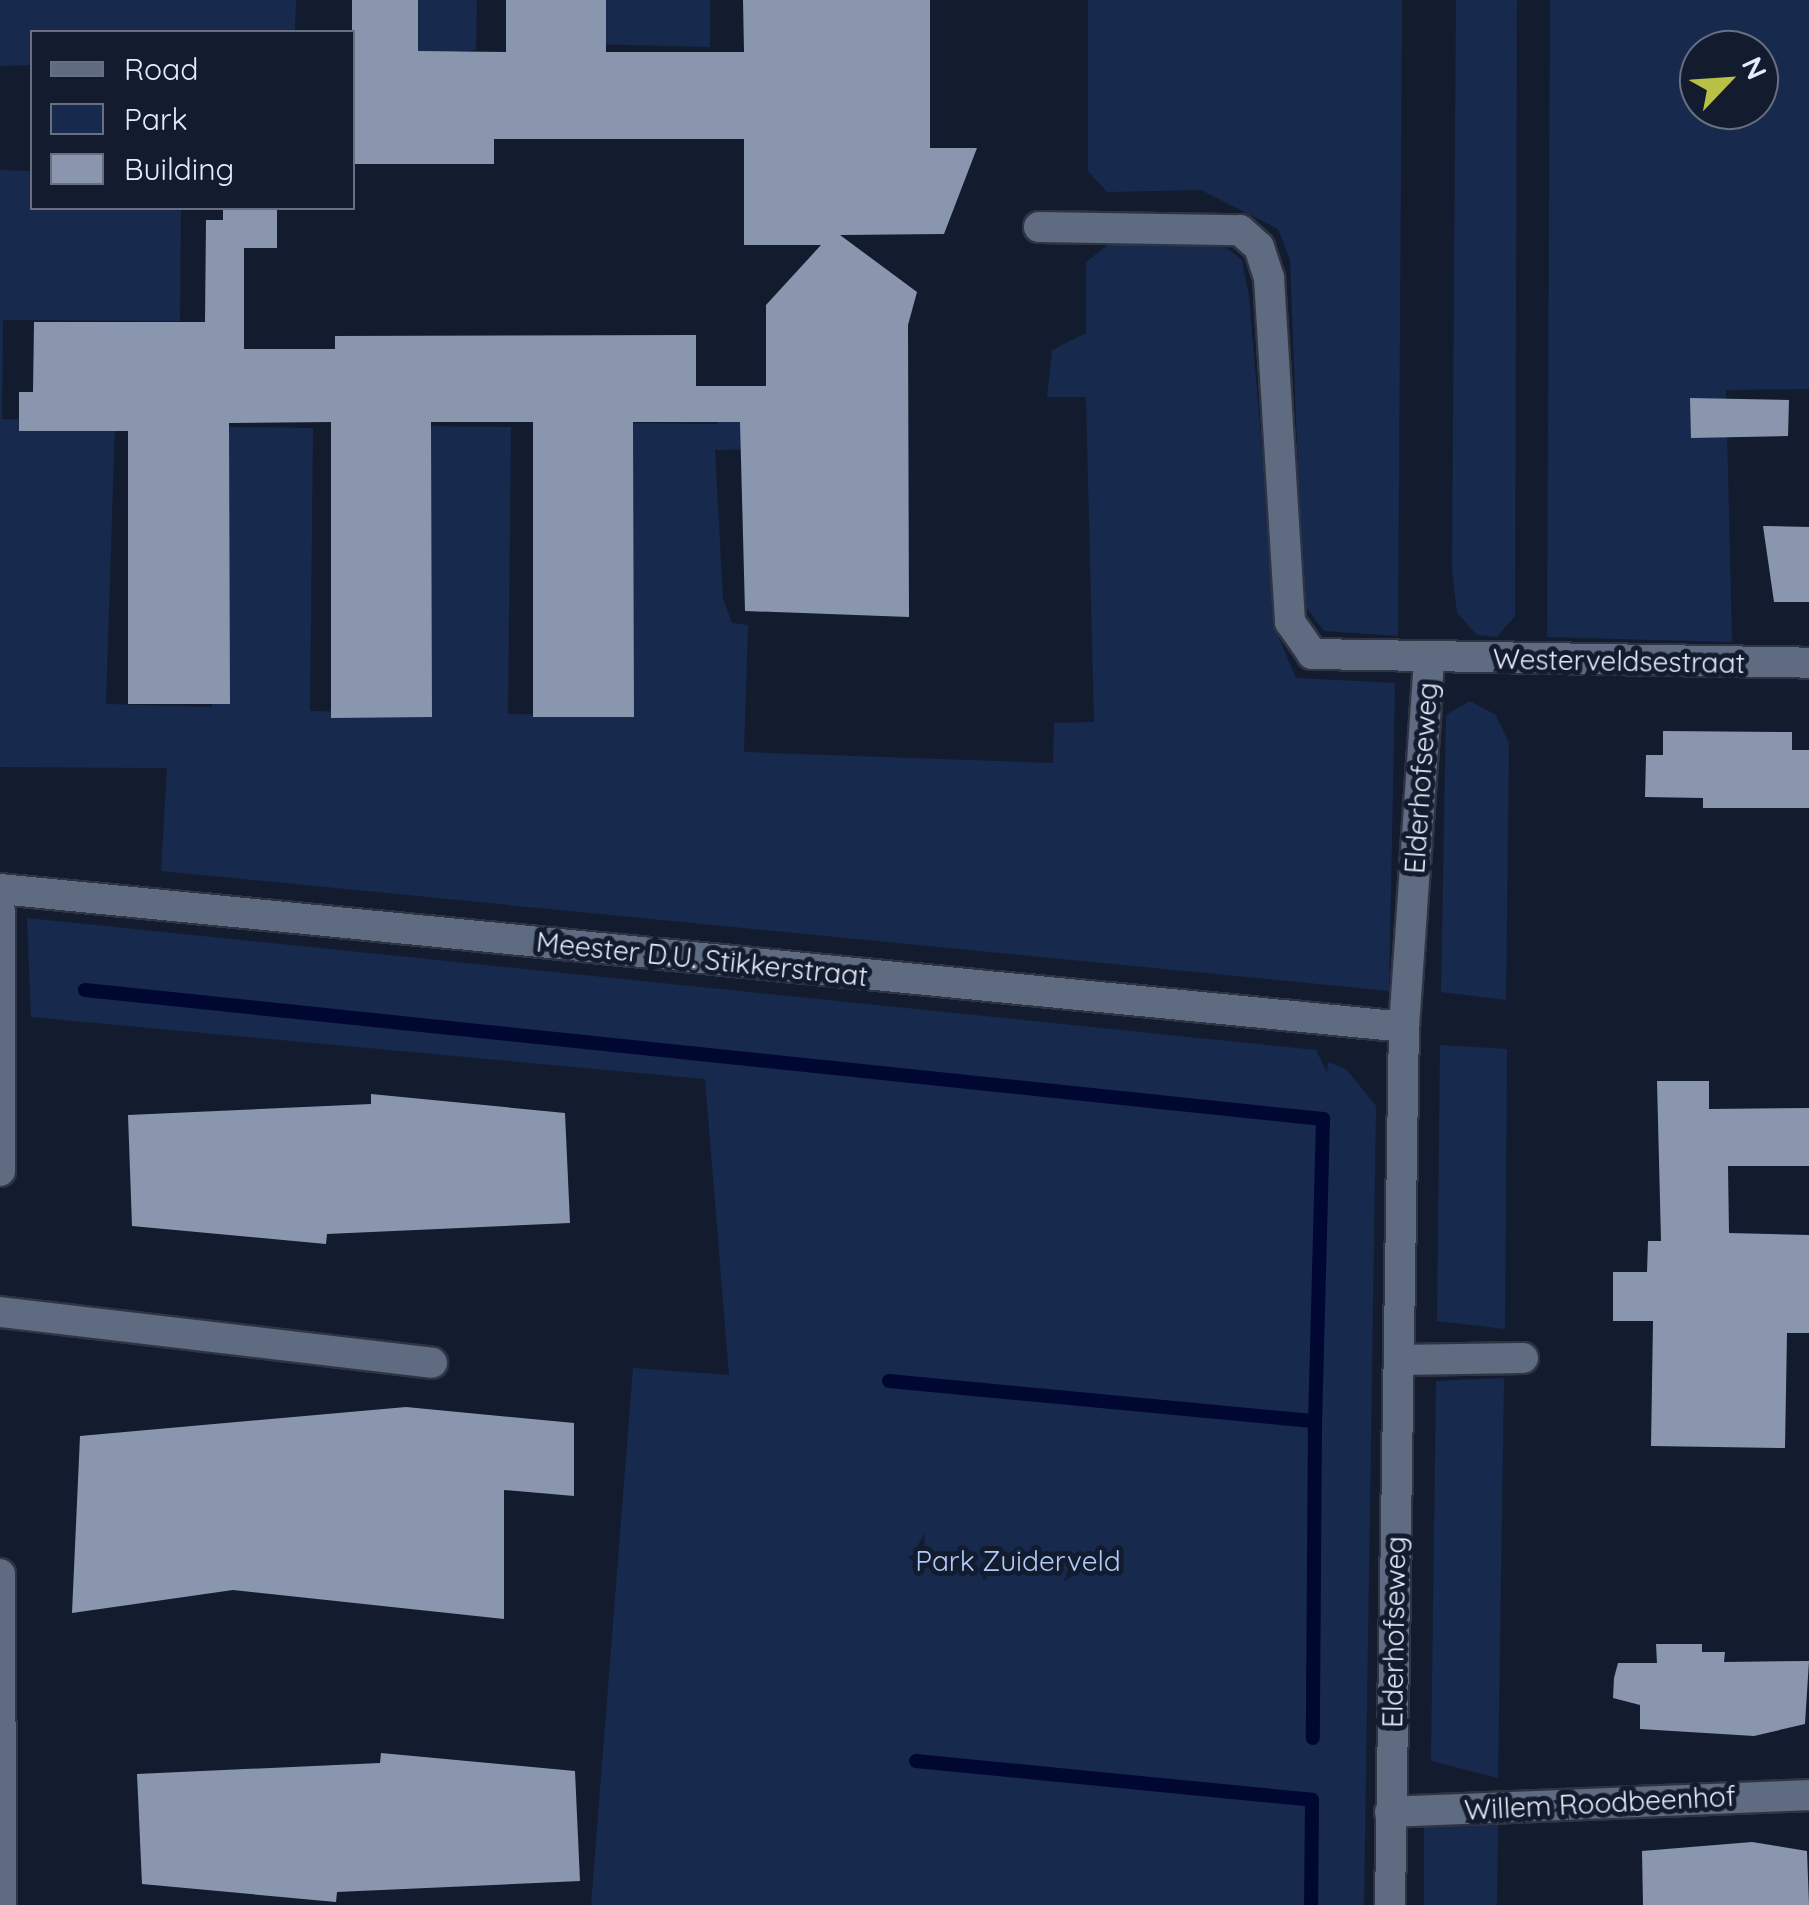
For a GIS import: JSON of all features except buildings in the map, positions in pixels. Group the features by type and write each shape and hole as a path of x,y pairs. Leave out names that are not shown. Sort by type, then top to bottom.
{"street":[{"name":"Elderhofseweg","path":"1038,227 1240,230 1259,247 1270,278 1290,622 1312,654 1429,656 1404,1028 1390,1905"},
{"name":"Westerveldsestraat","path":"1429,656 1809,663"},
{"name":"Meester D.U. Stikkerstraat","path":"0,889 1404,1028"},
{"path":"0,911 0,1171"},
{"path":"0,1312 432,1363"},
{"path":"1399,1360 1523,1358"},
{"path":"0,1574 1,1905"},
{"name":"Willem Roodbeenhof","path":"1390,1812 1809,1795"}],"green space":[{"path":"0,0 296,0 295,30 30,30 30,65 0,66"},
{"path":"395,0 477,0 476,50 395,57"},
{"path":"587,0 710,0 710,47 586,44"},
{"path":"1088,0 1402,0 1398,636 1324,631 1303,603 1290,259 1278,229 1201,190 1107,192 1088,171"},
{"path":"1456,0 1517,0 1515,616 1497,637 1477,635 1457,613 1452,568"},
{"path":"1550,0 1809,0 1809,389 1726,390 1732,642 1547,637"},
{"path":"0,170 30,171 30,210 181,210 180,321 3,320 2,419 115,421 106,704 212,707 225,427 313,428 310,711 411,713 414,426 511,427 508,714 606,716 617,423 717,424 718,413 758,413 757,449 715,450 723,599 732,623 748,625 744,752 1053,763 1054,723 1094,722 1086,397 1047,397 1052,350 1086,333 1086,262 1109,244 1223,245 1242,260 1249,297 1278,636 1296,678 1395,683 1389,991 161,871 167,768 0,767"},
{"path":"1470,701 1496,715 1509,743 1506,1000 1441,992 1446,715"},
{"name":"Park Zuiderveld","path":"27,918 1316,1050 1327,1073 1328,1062 1346,1069 1376,1106 1364,1905 591,1905 633,1368 729,1375 705,1079 31,1017"},
{"path":"1440,1045 1507,1049 1505,1329 1437,1321"},
{"path":"1504,1378 1498,1778 1431,1761 1436,1381"},
{"path":"1424,1821 1498,1821 1497,1905 1424,1905"}],"waterway":[{"path":"85,990 1323,1119 1315,1421"},
{"path":"889,1381 1315,1421 1313,1738"},
{"path":"916,1761 1312,1800 1311,1905"}]}
